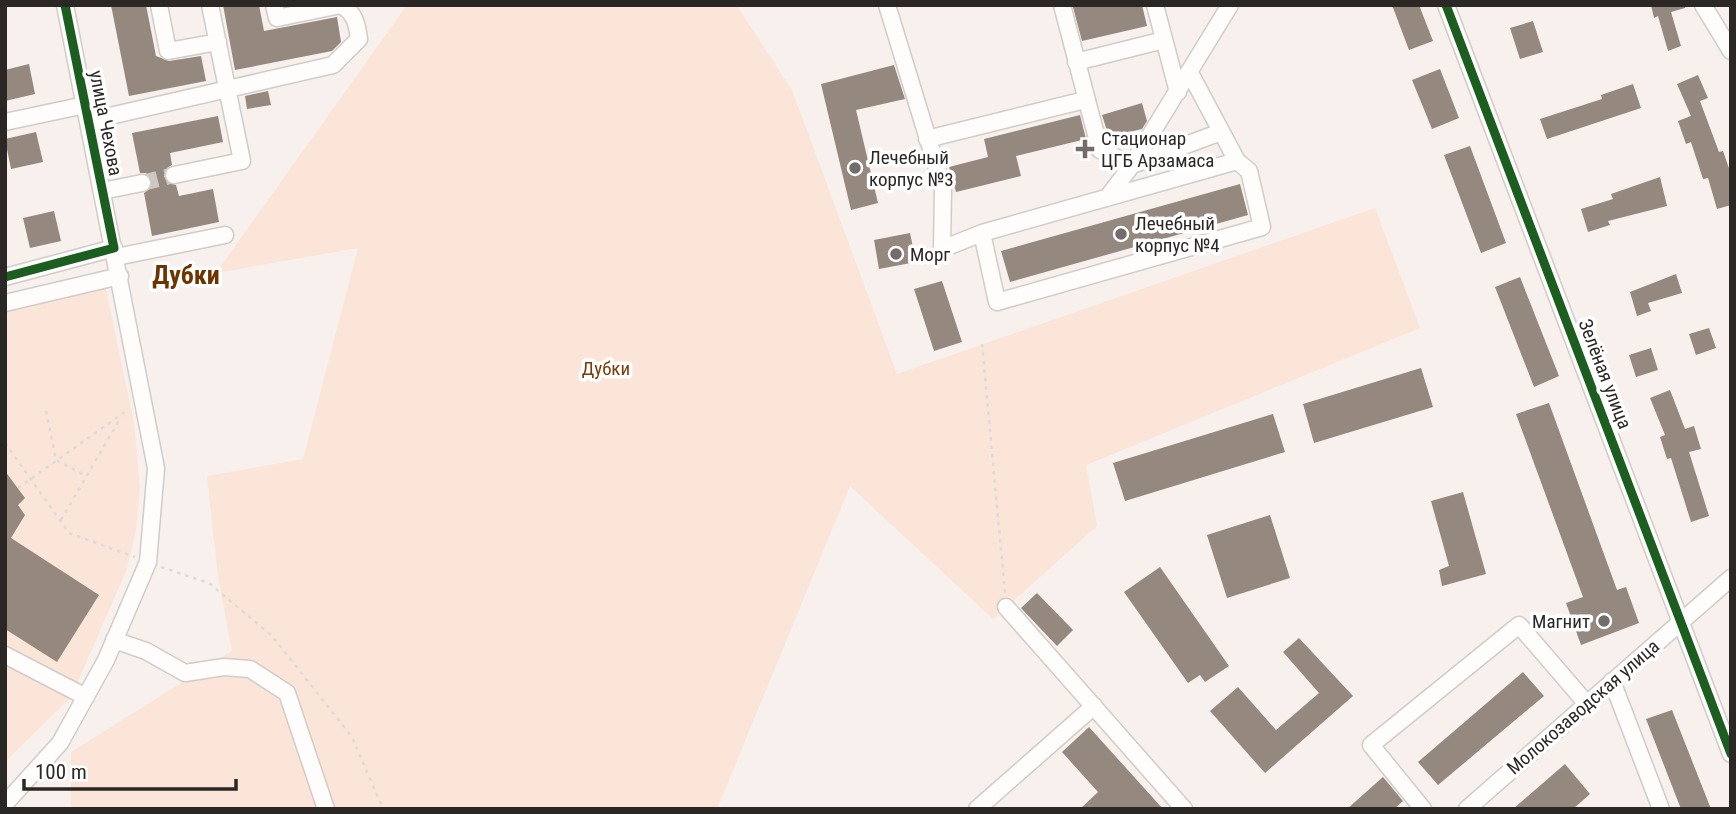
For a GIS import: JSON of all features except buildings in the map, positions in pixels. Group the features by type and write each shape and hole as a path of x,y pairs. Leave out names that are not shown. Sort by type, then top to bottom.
{"street":[{"name":"улица Чехова","path":"5,804 60,743 114,640 148,562 156,468 65,5"},
{"path":"159,5 169,51 218,42"},
{"path":"174,175 242,161 210,5"},
{"path":"5,122 86,113 228,90 333,65 359,39 356,19 341,5 277,18 274,5"},
{"path":"1062,5 1084,100 1100,150 1132,165 1221,132"},
{"path":"1155,5 1178,92"},
{"path":"1107,198 1132,165 1230,5"},
{"name":"Зелёная улица","path":"1446,5 1731,754"},
{"path":"1703,5 1731,51"},
{"path":"889,6 943,188 942,249 982,233 1237,161"},
{"path":"1076,62 1164,40"},
{"path":"982,233 997,303 1262,227 1250,171 1237,161 1190,73"},
{"path":"927,139 1084,100"},
{"path":"102,191 142,183"},
{"path":"5,277 115,253 226,235"},
{"path":"5,303 120,276"},
{"name":"Молокозаводская улица","path":"1467,809 1731,578"},
{"path":"1006,607 1184,809"},
{"path":"1423,809 1371,745 1519,625 1587,704"},
{"path":"114,640 146,650 185,673 225,667 250,669 287,693 326,809"},
{"path":"5,655 86,697"},
{"path":"1612,681 1661,809"},
{"path":"977,809 1094,706"}],"path":[{"path":"982,344 1006,607"},
{"path":"18,488 132,408"},
{"path":"46,411 55,460"},
{"path":"60,520 122,414"},
{"path":"5,443 69,533 209,583 272,636 352,737 383,809"},
{"path":"55,460 86,476"}],"green space":[{"name":"Дубки","path":"407,5 736,5 792,90 897,374 1375,208 1420,328 1086,465 1097,526 993,619 850,486 717,809 71,809 71,752 232,651 218,577 207,476 303,459 358,248 216,273"},
{"path":"103,275 134,423 140,489 136,530 127,569 71,697 5,762 5,295"}],"tunnel":[{"path":"142,183 174,175"}],"cycle path":[{"path":"5,277 114,248 65,5"},
{"path":"1446,5 1731,754"}],"place":[{"name":"Стационар ЦГБ Арзамаса","path":"1085,149"},
{"name":"Лечебный корпус №3","path":"855,168"},
{"name":"Лечебный корпус №4","path":"1121,234"},
{"name":"Морг","path":"896,254"},
{"name":"Магнит","path":"1604,621"}],"district":[{"name":"Дубки","path":"186,275"}]}
